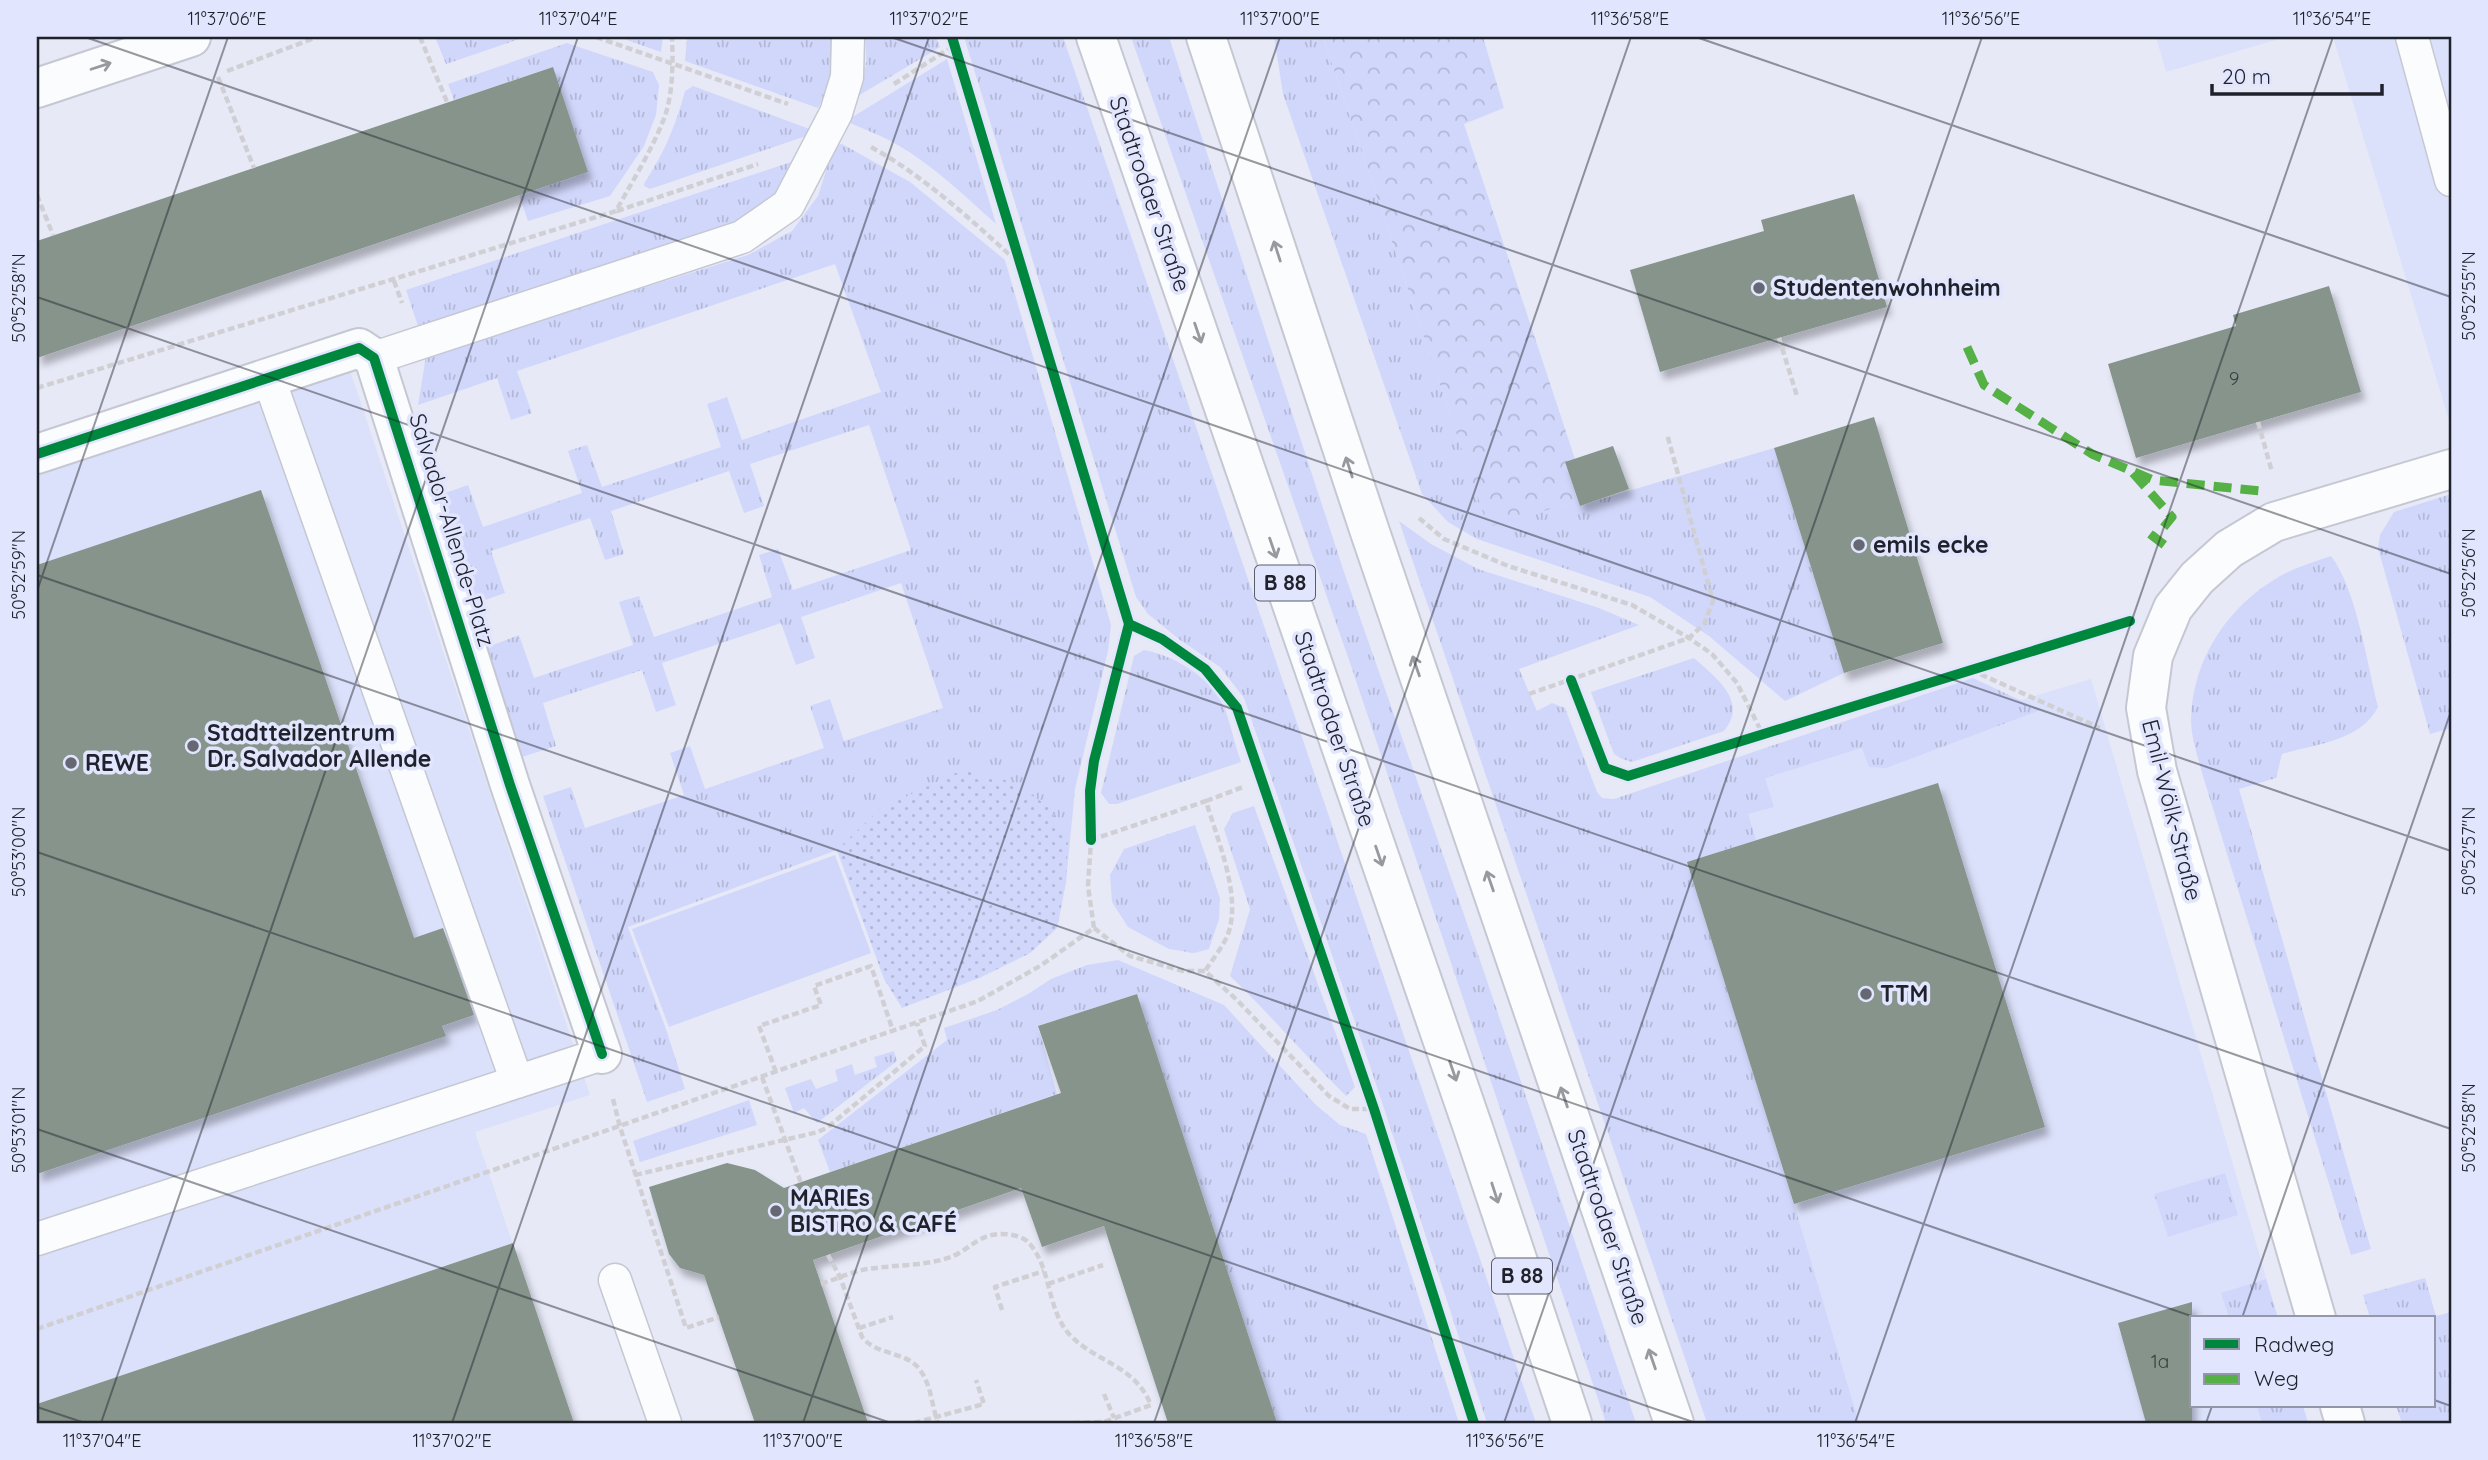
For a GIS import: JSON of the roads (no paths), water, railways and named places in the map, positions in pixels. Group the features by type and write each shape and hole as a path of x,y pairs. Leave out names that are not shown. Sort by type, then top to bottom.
{"main road":[{"path":"37,88 191,37"},
{"name":"Stadtrodaer Straße","path":"1096,37 1469,1115 1572,1423"},
{"name":"Stadtrodaer Straße","path":"1206,37 1375,545 1674,1423"},
{"path":"37,454 359,348 374,358"},
{"name":"Salvador-Allende-Platz","path":"374,358 510,785 602,1054"},
{"name":"Emil-Wölk-Straße","path":"2315,1316 2157,771 2146,708 2153,656 2173,608 2197,578 2230,549 2274,522 2451,469"}],"lane":[{"path":"374,358 742,237 788,205 836,113 847,77 848,37"},
{"path":"2412,37 2451,180"},
{"path":"269,379 517,1082"},
{"path":"37,1239 602,1054"},
{"path":"615,1280 665,1423"}],"place":[{"name":"Studentenwohnheim","path":"1759,288"},
{"name":"emils ecke","path":"1859,545"},
{"name":"Stadtteilzentrum Dr. Salvador Allende","path":"193,746"},
{"name":"REWE","path":"71,763"},
{"name":"TTM","path":"1866,994"},
{"name":"MARIEs BISTRO & CAFÉ","path":"776,1211"}]}
